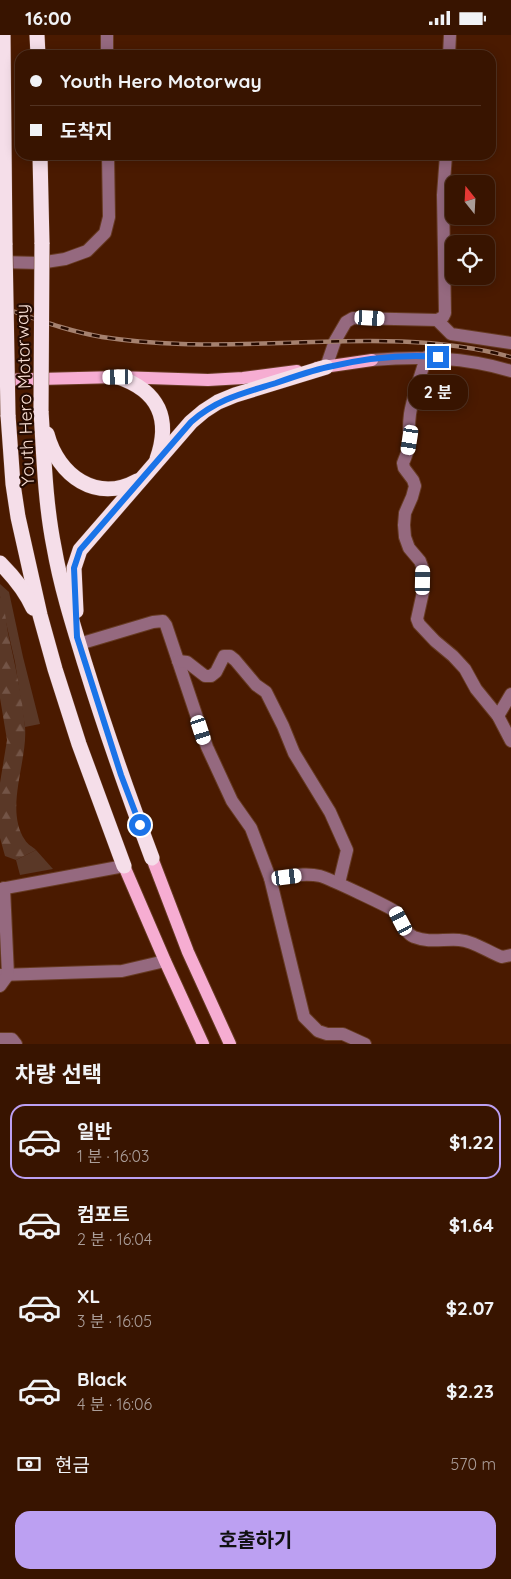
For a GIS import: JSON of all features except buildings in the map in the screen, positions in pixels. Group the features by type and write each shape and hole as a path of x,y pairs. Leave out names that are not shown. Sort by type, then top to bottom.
{"highway":[{"name":"Youth Hero Motorway","path":"3,35 8,415 13,484 18,517 48,645 79,744 124,866"},
{"path":"37,35 38,50"},
{"name":"Youth Hero Motorway","path":"40,160 42,244 41,411 45,481 53,545 60,578 78,641 121,775 152,858"},
{"path":"78,641 74,568 80,550 191,422 218,402 235,395 326,367"},
{"path":"41,411 48,439 62,466 81,481 102,490 115,490 126,487 148,473 155,463 163,437 163,425 161,414 150,395 132,382 118,377"},
{"path":"0,442 8,415"},
{"path":"0,563 22,588 48,645"}],"main road":[{"path":"0,380 118,377 208,380 243,378 372,360"},
{"path":"152,858 188,952 230,1044"},
{"path":"124,866 203,1044"}],"street":[{"path":"107,35 107,50"},
{"path":"449,50 450,35"},
{"path":"0,262 39,263 65,259 87,251 105,233 109,217 108,160"},
{"path":"326,367 335,341 346,323 353,318 437,320 443,317 445,313 444,195 446,160"},
{"path":"437,320 451,334 511,343"},
{"path":"426,357 410,412 409,451 403,463 415,486 405,513 404,525 405,537 409,548 420,561 423,569 423,592 418,619 419,625 465,669 476,689 498,716 511,741"},
{"path":"372,360 426,357 479,363 511,371"},
{"path":"78,641 153,622 163,621 166,625 207,747 232,801 251,828 270,879 304,1017 318,1031 327,1035 343,1035 365,1044"},
{"path":"178,661 187,662 205,676 210,676 216,672 224,656 230,656 256,685 266,692 294,753 330,812 347,850 339,883"},
{"path":"498,716 511,694"},
{"path":"0,985 4,975 2,888 124,866"},
{"path":"270,879 319,875 396,911 404,928 411,935 421,940 442,942 460,940 475,944 502,957 511,955"},
{"path":"4,975 122,971 165,961"},
{"path":"0,1039 12,1039 16,1044"}],"green space":[{"path":"0,584 9,592 40,724 25,727 15,662 0,596"},
{"path":"0,596 18,680 25,727 25,740 18,785 17,814 19,828 25,840 36,850 16,860 5,856 0,838 0,783 7,740 0,698"},
{"path":"36,850 53,869 20,875 16,860"}],"railway":[{"path":"0,307 76,331 132,341 223,345 389,341 471,348 511,357"}],"route":[{"path":"140,825 121,775 77,637 74,568 80,550 191,422 218,402 326,367 390,358 438,357"}]}
